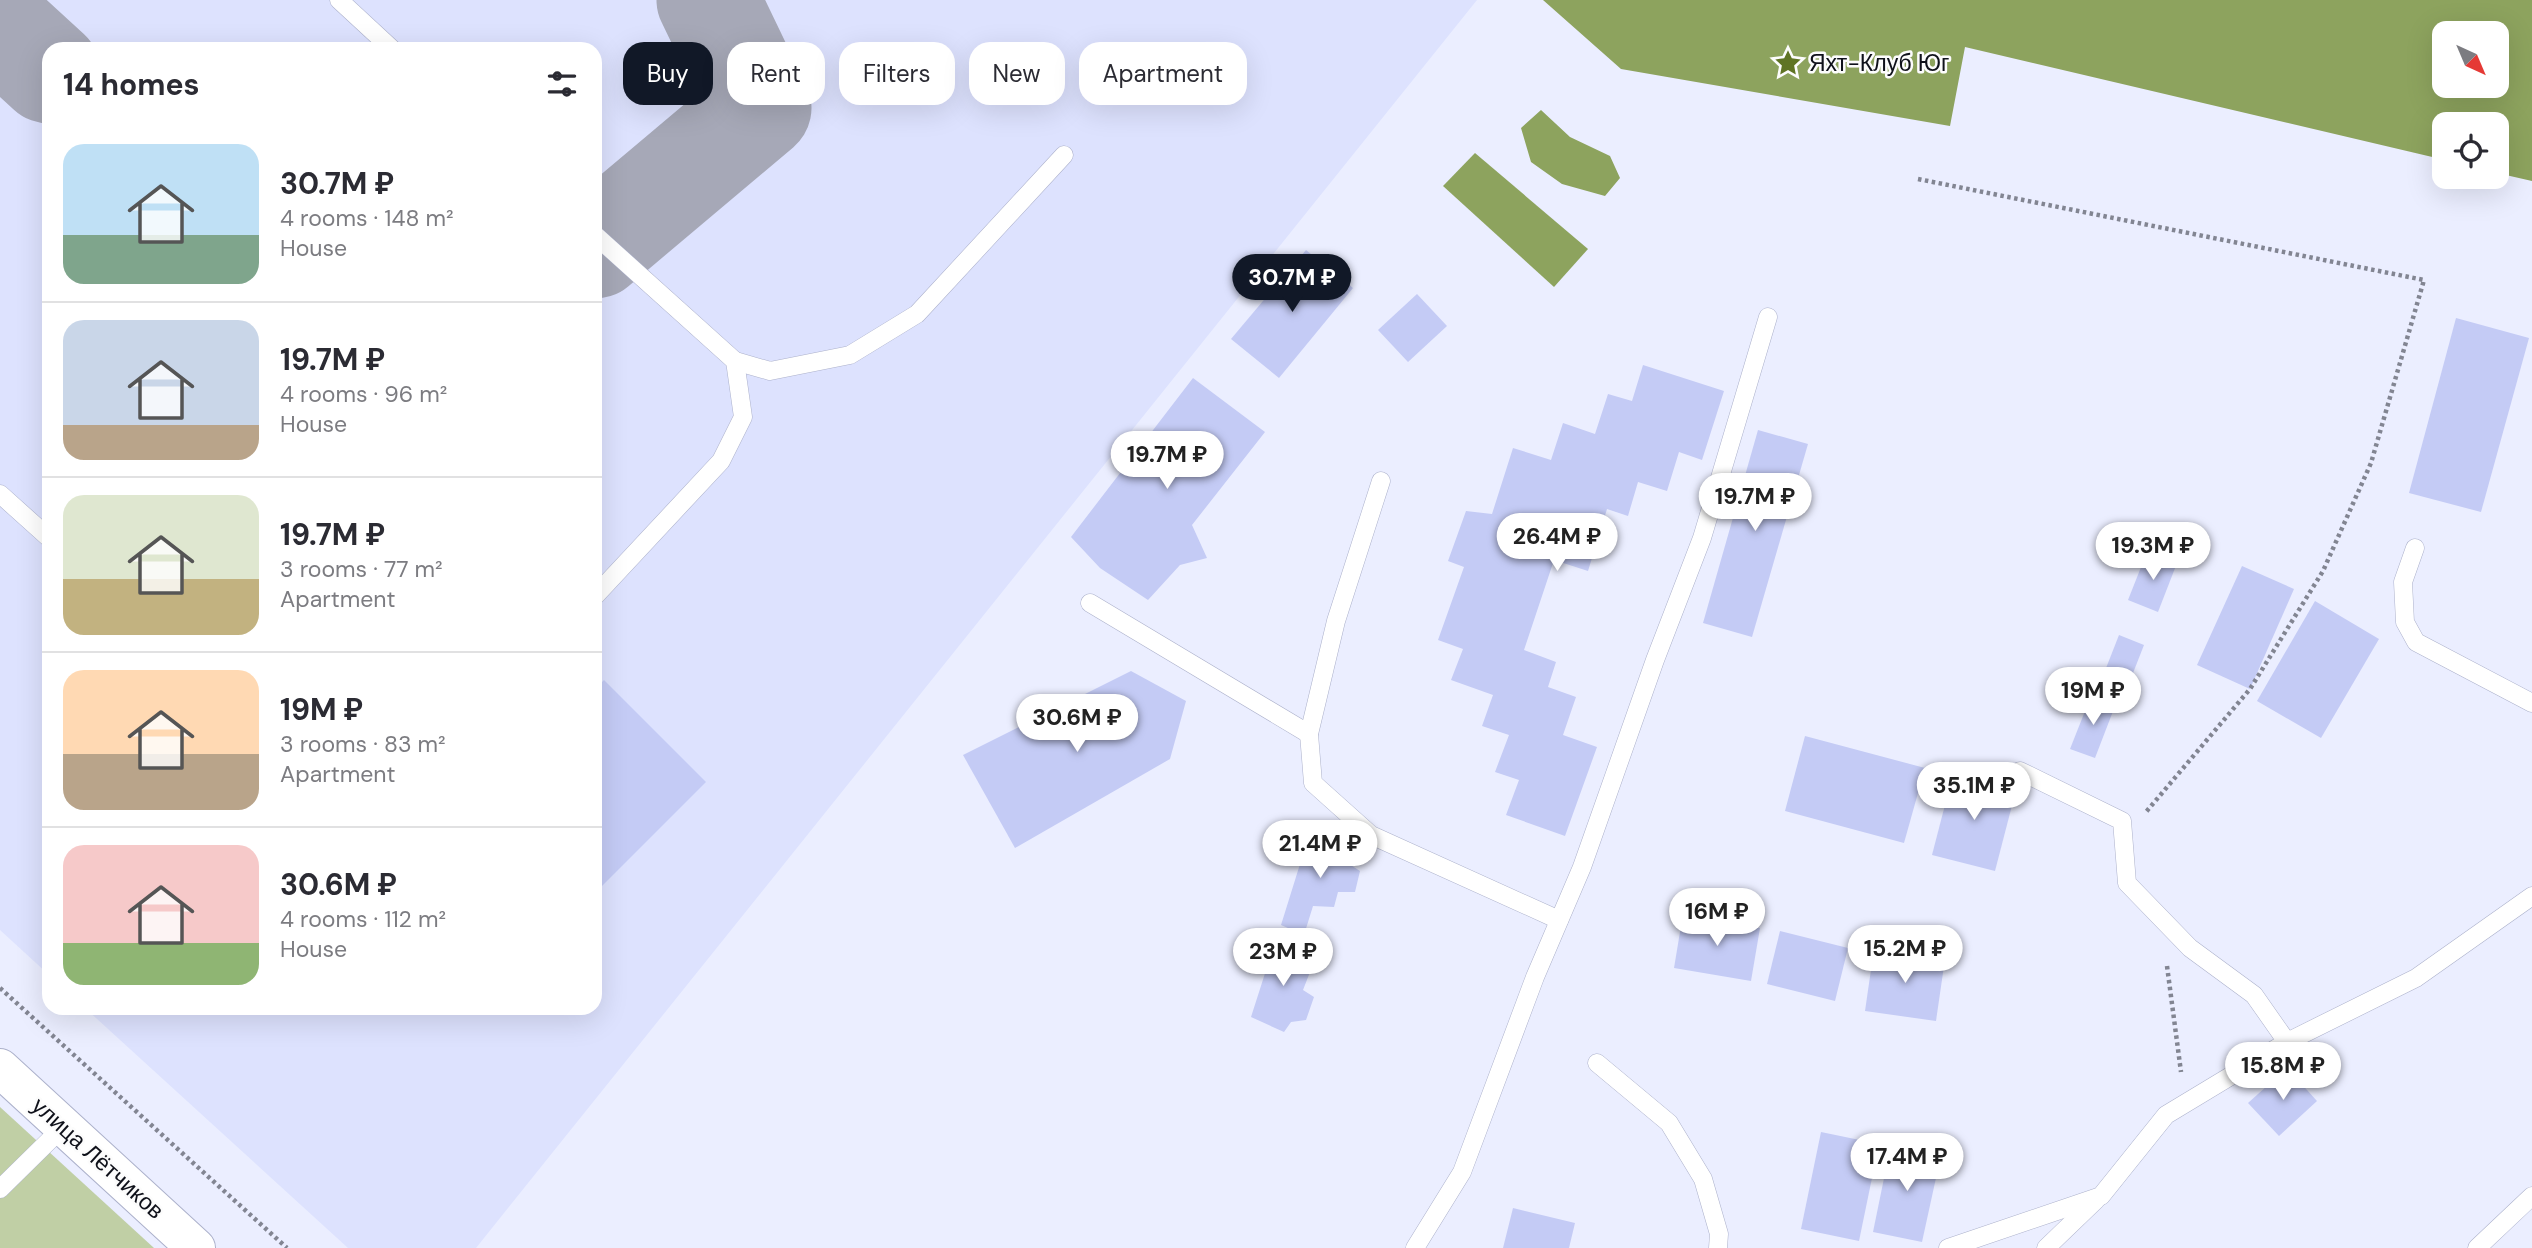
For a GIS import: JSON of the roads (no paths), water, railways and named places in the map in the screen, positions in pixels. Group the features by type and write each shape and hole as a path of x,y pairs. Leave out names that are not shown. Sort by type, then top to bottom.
{"main road":[{"name":"улица Лётчиков","path":"0,1068 196,1248"}],"lane":[{"path":"339,0 384,42"},
{"path":"602,241 735,361 771,371 850,355 916,314 1064,155"},
{"path":"1415,1248 1462,1172 1535,977 1582,867 1655,660 1702,538 1768,317"},
{"path":"602,588 721,461 743,417 735,361"},
{"path":"1381,481 1336,621 1309,734 1313,783 1371,835 1559,920"},
{"path":"0,494 42,532"},
{"path":"2415,548 2403,582 2405,622 2416,642 2532,703"},
{"path":"1090,603 1309,734"},
{"path":"2020,771 2122,821 2127,883 2190,948 2254,995 2287,1042"},
{"path":"2046,1248 2101,1196 2166,1115 2287,1042 2416,978 2532,896"},
{"path":"1597,1063 1669,1123 1703,1179 1719,1234 1718,1248"},
{"path":"0,1189 63,1127"},
{"path":"1948,1248 2101,1196"},
{"path":"2477,1248 2532,1196"}],"place":[{"name":"Яхт-Клуб Юг","path":"1788,63"}]}
